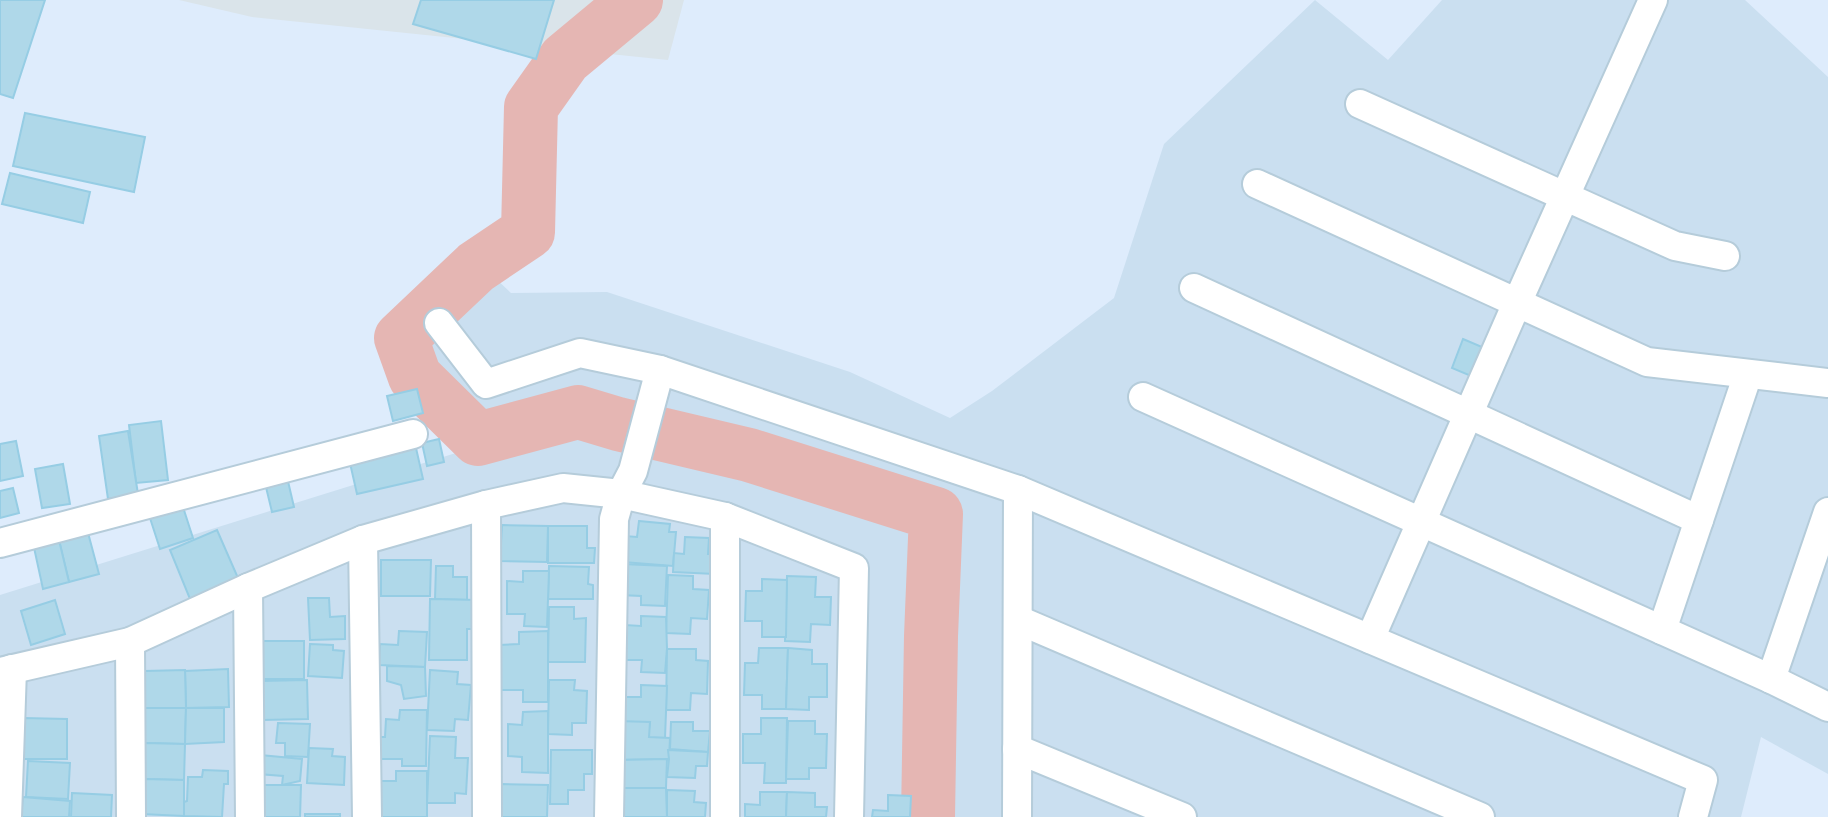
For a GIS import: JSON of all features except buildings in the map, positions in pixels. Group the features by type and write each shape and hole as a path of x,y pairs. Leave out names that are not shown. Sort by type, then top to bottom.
{"street":[{"path":"1370,639 1653,0"},
{"path":"1360,104 1675,246 1725,256"},
{"path":"1257,184 1647,362 1828,383"},
{"path":"1194,288 1699,520"},
{"path":"439,323 486,384 580,353 660,370 1018,490 1703,780 1693,817"},
{"path":"609,817 614,519 621,494 633,471 660,370"},
{"path":"1662,630 1748,374"},
{"path":"1143,397 1828,707"},
{"path":"0,543 413,434"},
{"path":"7,817 6,670 130,642 248,588 363,540 486,505 563,488 621,494 725,517 853,568 849,817"},
{"path":"1017,817 1018,490"},
{"path":"486,505 487,817"},
{"path":"1771,679 1828,512"},
{"path":"725,517 725,817"},
{"path":"363,540 367,817"},
{"path":"248,588 250,817"},
{"path":"1018,620 1480,817"},
{"path":"130,642 131,817"},
{"path":"1017,749 1182,817"}],"shaded area":[{"path":"179,0 684,0 668,60 252,17"},
{"path":"1315,0 1388,60 1442,0 1745,0 1828,77 1828,774 1761,737 1741,817 940,817 946,506 572,402 482,430 416,345 494,277 511,293 607,292 850,372 950,418 992,391 1114,298 1164,144"},
{"path":"585,421 918,517 918,817 0,817 0,595 472,448"}],"waterway":[{"path":"636,0 565,59 531,107 528,232 476,267 401,338 415,377 478,439 578,412 749,455 936,514 928,817"}]}
